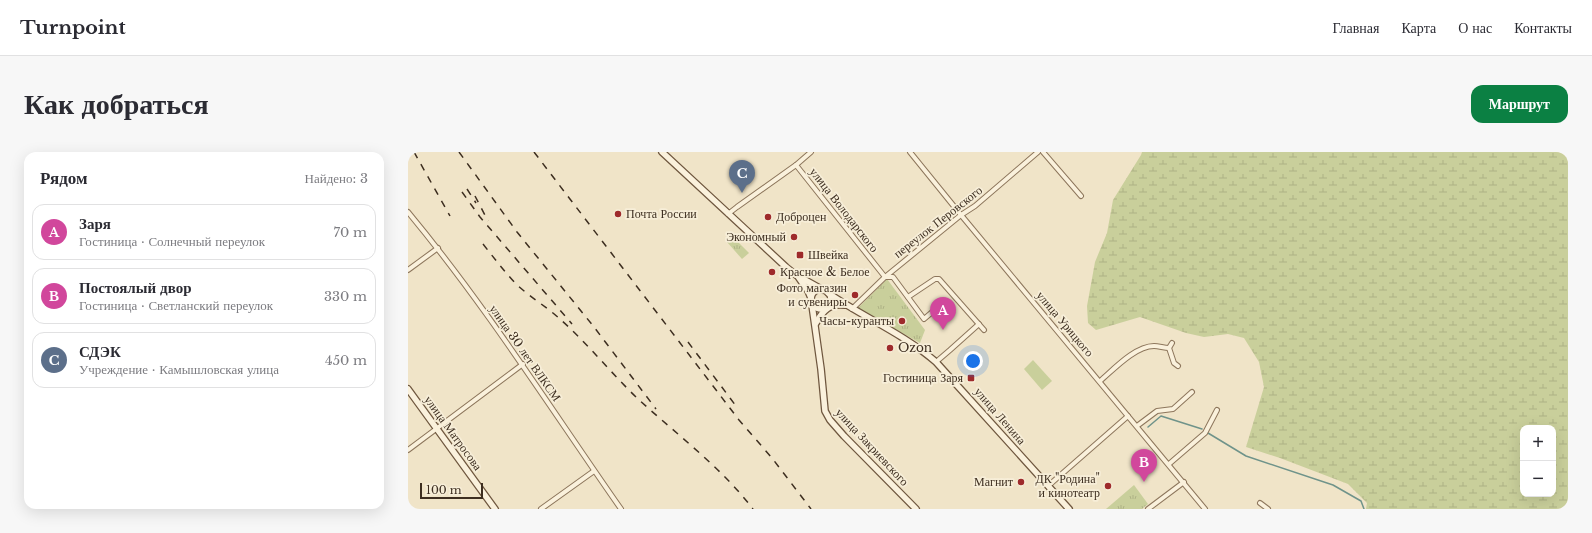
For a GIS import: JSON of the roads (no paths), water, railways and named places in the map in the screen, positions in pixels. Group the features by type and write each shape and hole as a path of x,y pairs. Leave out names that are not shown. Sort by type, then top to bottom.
{"main road":[{"name":"улица Ленина","path":"662,152 773,256 796,275 920,348 936,362 1069,509"},
{"path":"796,275 803,283 811,298 812,305 820,309 840,304 852,309"},
{"path":"811,298 811,295 816,290 825,291 830,299 816,323"},
{"name":"улица Закриевского","path":"812,305 816,323 825,411 830,420 844,436 916,509"},
{"name":"улица Матросова","path":"408,389 495,509"}],"street":[{"name":"улица Володарского","path":"802,152 806,156"},
{"path":"728,214 796,165 811,152"},
{"name":"улица Урицкого","path":"910,152 1205,509"},
{"name":"переулок Перовского","path":"852,309 885,277 961,215 975,206 1038,152"},
{"path":"1043,152 1081,196"},
{"name":"улица Володарского","path":"796,165 885,277 893,277 924,319 944,302"},
{"name":"улица 30 лет ВЛКСМ","path":"408,212 438,248 523,364 621,509"},
{"path":"408,270 438,248"},
{"path":"908,297 935,279 939,279 984,330"},
{"path":"936,362 979,324"},
{"path":"1169,348 1172,344"},
{"path":"1100,382 1133,353 1147,347 1154,346 1169,348"},
{"path":"1169,348 1174,363 1178,366"},
{"path":"408,450 523,364"},
{"path":"1137,426 1157,411 1172,409 1192,392"},
{"path":"1168,464 1204,433 1217,410"},
{"path":"1048,486 1128,416"},
{"path":"541,509 594,471"},
{"path":"1148,509 1184,482"},
{"path":"1260,503 1268,509"}],"waterway":[{"path":"1148,427 1161,416 1202,429"},
{"path":"1208,433 1246,456 1333,485 1361,501 1364,509"}],"railway":[{"path":"414,152 450,216"},
{"path":"459,152 517,232 594,327 656,409"},
{"path":"534,152 739,420 772,458 811,509"},
{"path":"467,189 476,203"},
{"path":"462,192 480,217 572,324"},
{"path":"475,196 488,221"},
{"path":"483,244 516,284 556,315 571,329 637,398 712,464 753,509"},
{"path":"688,342 736,406"}],"place":[{"name":"СДЭК","path":"742,193"},
{"name":"Почта России","path":"618,214"},
{"name":"Доброцен","path":"768,217"},
{"name":"Экономный","path":"794,237"},
{"name":"Швейка","path":"800,255"},
{"name":"Красное & Белое","path":"772,272"},
{"name":"Фото магазин и сувениры","path":"855,295"},
{"name":"Часы-куранты","path":"902,321"},
{"name":"Заря","path":"943,330"},
{"name":"Ozon","path":"890,348"},
{"name":"Гостиница Заря","path":"971,378"},
{"name":"Магнит","path":"1021,482"},
{"name":"Постоялый двор","path":"1144,482"},
{"name":"ДК \"Родина\" и кинотеатр","path":"1108,486"}]}
